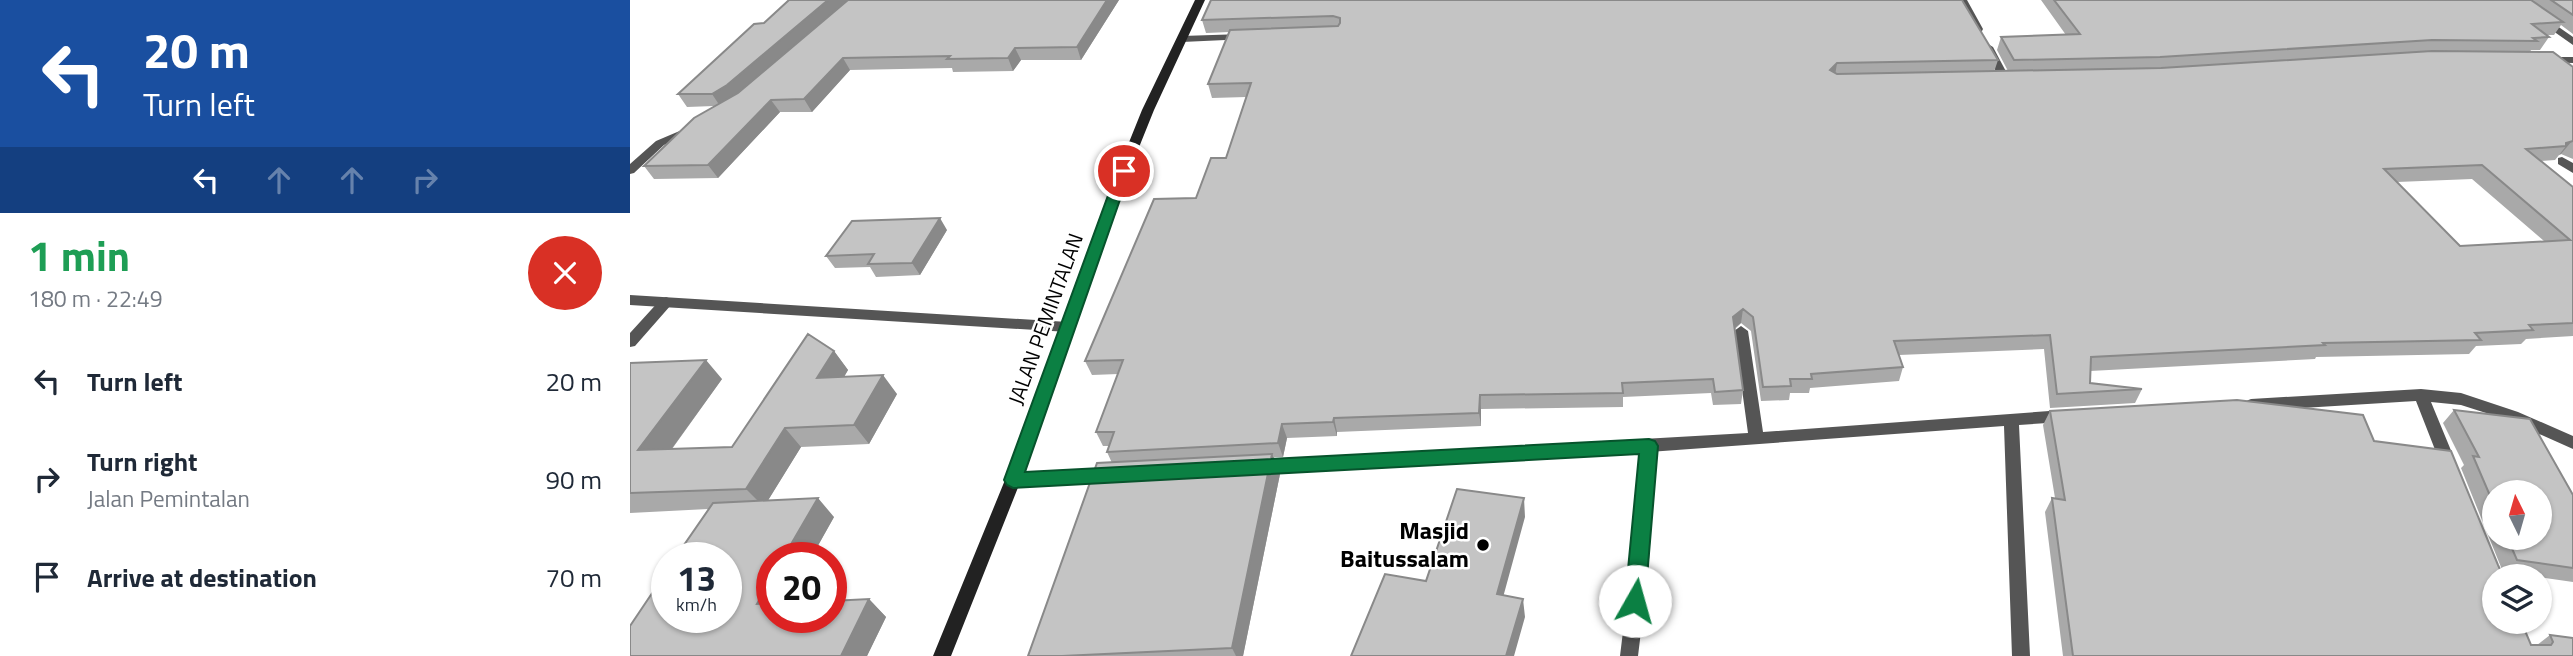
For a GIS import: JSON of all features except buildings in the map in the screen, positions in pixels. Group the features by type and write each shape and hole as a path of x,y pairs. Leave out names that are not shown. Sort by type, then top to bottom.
{"main road":[{"name":"JALAN PEMINTALAN","path":"942,656 1013,480 1115,192 1148,110 1200,0"}],"street":[{"path":"1962,0 2006,79"},
{"path":"2514,0 2573,42"},
{"path":"1182,39 1259,37"},
{"path":"2532,60 2573,60"},
{"path":"1992,79 2019,79"},
{"path":"630,170 660,143 700,125"},
{"path":"2562,161 2573,169"},
{"path":"630,300 1068,327"},
{"path":"630,342 666,302"},
{"path":"1741,331 1756,438"},
{"path":"2230,406 2421,395 2461,399 2513,416 2573,443"},
{"path":"2421,395 2455,481"},
{"path":"1248,468 1649,446 2079,415"},
{"path":"2011,419 2021,656"},
{"path":"1629,656 1639,574 1649,446"},
{"path":"1013,480 1124,474"}],"place":[{"name":"Masjid Baitussalam","path":"1483,545"}],"route":[{"path":"1124,171 1013,480 1649,446 1635,601"}]}
